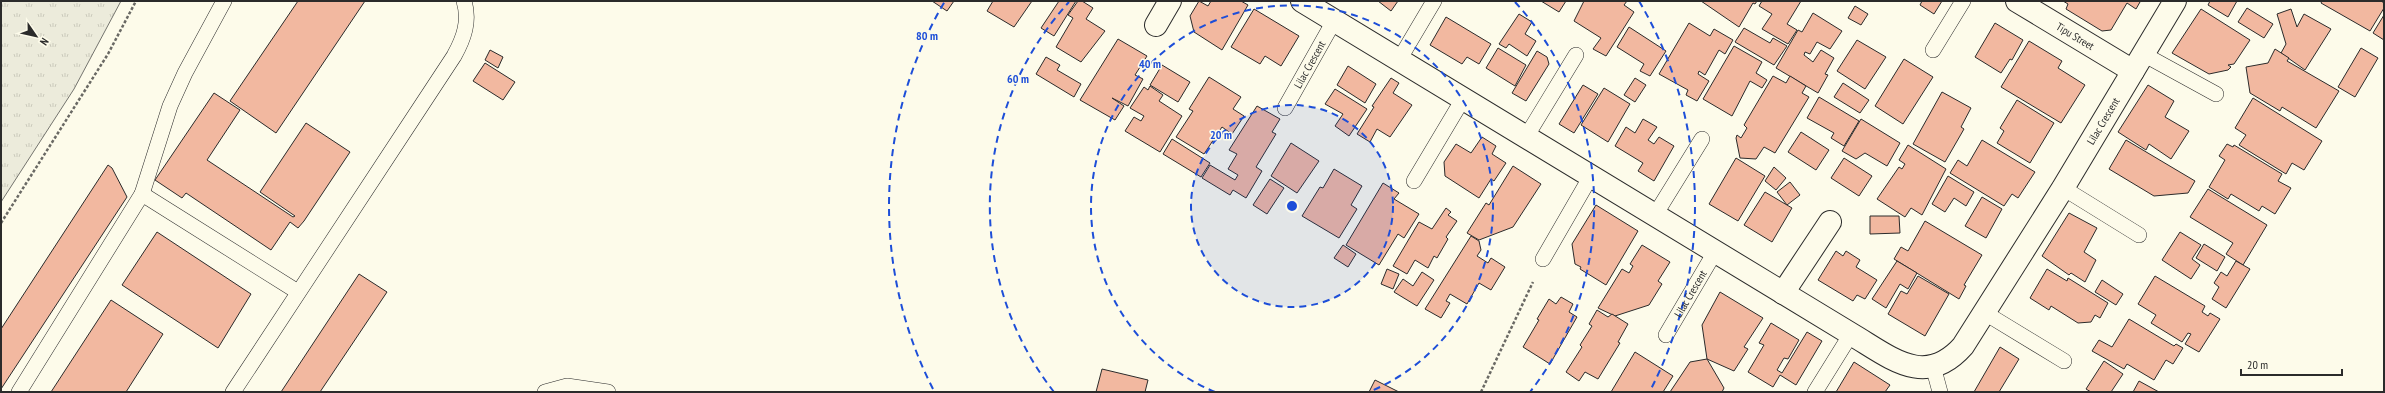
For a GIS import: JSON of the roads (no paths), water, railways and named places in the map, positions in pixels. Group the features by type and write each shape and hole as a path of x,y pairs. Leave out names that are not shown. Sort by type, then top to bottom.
{"street":[{"path":"1156,25 1170,1"},
{"name":"Lilac Crescent","path":"1302,1 1851,334 1904,365 1916,368 1933,366 1956,354 1985,313 2063,188 2175,1"},
{"name":"Tipu Street","path":"2017,1 2138,62"},
{"path":"1783,293 1830,222"}],"lane":[{"path":"19,392 142,194 170,106 185,73 224,1"},
{"path":"233,392 454,56 463,39 466,23 464,1"},
{"path":"1398,60 1434,1"},
{"path":"1933,50 1963,1"},
{"name":"Lilac Crescent","path":"1286,108 1334,20"},
{"path":"1526,137 1576,55"},
{"path":"2138,62 2216,94"},
{"path":"1414,180 1463,99"},
{"path":"1655,215 1702,139"},
{"path":"1543,259 1591,176"},
{"path":"2063,188 2139,235"},
{"path":"142,194 298,292"},
{"name":"Lilac Crescent","path":"1666,335 1715,252"},
{"path":"1985,313 2064,361"},
{"path":"1815,392 1851,334"},
{"path":"1933,366 1940,392"},
{"path":"545,392 567,386 608,392"}]}
